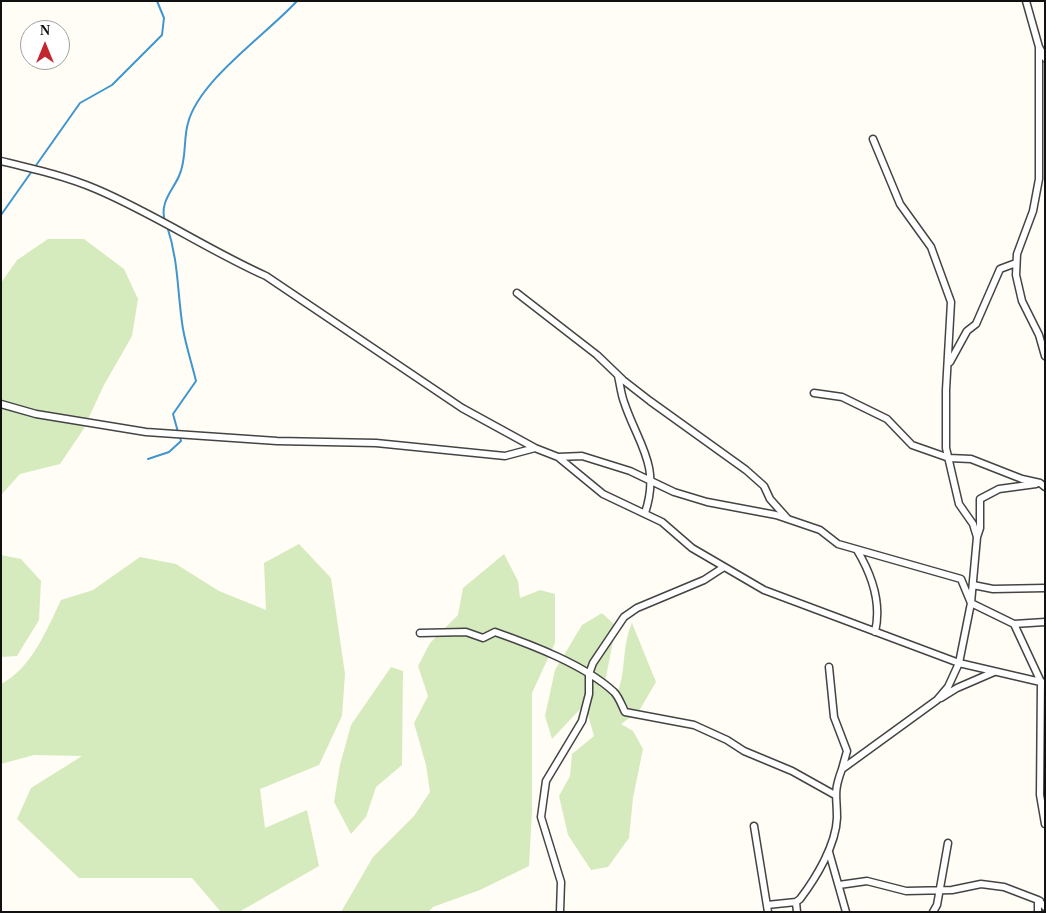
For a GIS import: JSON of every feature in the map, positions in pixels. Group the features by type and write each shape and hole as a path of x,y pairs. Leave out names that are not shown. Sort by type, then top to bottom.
{"street":[{"path":"1026,1 1039,47 1045,58"},
{"path":"1039,47 1039,179 1033,211 1022,236 1016,263 1016,275 1022,301 1040,335 1045,356"},
{"path":"873,139 900,204 931,247 951,302 945,432 946,448 959,504 972,524 977,537"},
{"path":"1,161 50,172 96,189 146,212 237,263 266,276 462,408 535,448 558,457 604,494 662,522 692,548 764,590 959,663 1043,682"},
{"path":"949,363 967,331 976,324 1000,269 1016,263"},
{"path":"517,293 598,355 618,376 710,446 746,470 764,486 770,499 788,519"},
{"path":"618,376 623,401 645,448 650,481 649,501 645,513"},
{"path":"814,393 842,397 887,420 912,445 949,458 971,459 1022,479 1044,483"},
{"path":"1,404 36,414 146,432 277,441 376,443 505,456 535,448"},
{"path":"558,457 582,456 630,471 674,492 707,502 788,519 820,530 838,544 961,579 971,603 1014,624 1045,622"},
{"path":"937,700 948,686 959,663 971,603 977,537 980,528 980,499 999,489 1044,483"},
{"path":"857,550 873,583 877,602 879,616 874,632"},
{"path":"560,912 561,882 541,817 546,781 582,721 589,694 589,674 593,663 624,617 637,608 704,580 724,567"},
{"path":"973,585 993,589 1045,588"},
{"path":"1014,624 1043,682 1040,795 1045,824"},
{"path":"420,633 466,632 483,638 495,632 538,648 589,674 615,693 625,712 694,725 792,771 835,795"},
{"path":"754,826 768,908 796,902 810,886 829,852 837,818 835,786 847,751 834,717 829,667"},
{"path":"842,769 937,700 956,688 994,672"},
{"path":"933,912 937,904 948,843"},
{"path":"829,852 840,885 846,912"},
{"path":"840,885 867,881 906,891 938,891 981,884 1004,887 1045,903"},
{"path":"1038,900 1045,907"},
{"path":"1038,900 1038,912"},
{"path":"796,902 797,912"}],"green space":[{"path":"48,239 84,239 124,269 138,299 132,336 104,385 83,430 60,464 20,474 1,495 1,283 17,260"},
{"path":"299,544 331,578 345,674 342,716 319,765 260,789 265,828 307,810 319,866 239,912 221,912 192,878 79,878 17,819 31,788 82,756 34,755 1,764 1,684 12,677 30,658 44,635 61,600 93,590 140,557 176,564 219,591 266,610 264,563"},
{"path":"504,554 518,581 520,598 540,590 555,594 555,643 532,693 532,810 529,866 480,890 433,907 428,912 341,912 373,857 414,816 430,792 426,765 414,723 428,696 418,666 430,643 458,615 463,588"},
{"path":"1,555 21,559 41,581 39,620 17,656 1,657"},
{"path":"602,613 616,626 605,682 616,696 622,678 626,641 632,623 656,682 639,711 621,724 633,731 643,749 633,798 629,838 608,867 591,870 568,835 559,796 570,776 572,754 594,736 585,704 552,739 545,716 555,670 582,625"},
{"path":"391,667 403,671 402,765 376,787 366,817 351,834 334,802 340,765 351,725"}],"waterway":[{"path":"1,215 80,103 112,85 162,35 164,18 157,1"},
{"path":"165,221 165,203 181,170 188,123 205,90 235,58 297,1"},
{"path":"167,226 176,265 183,329 196,381 173,414 178,432"},
{"path":"148,459 169,452 181,441 180,437"}]}
